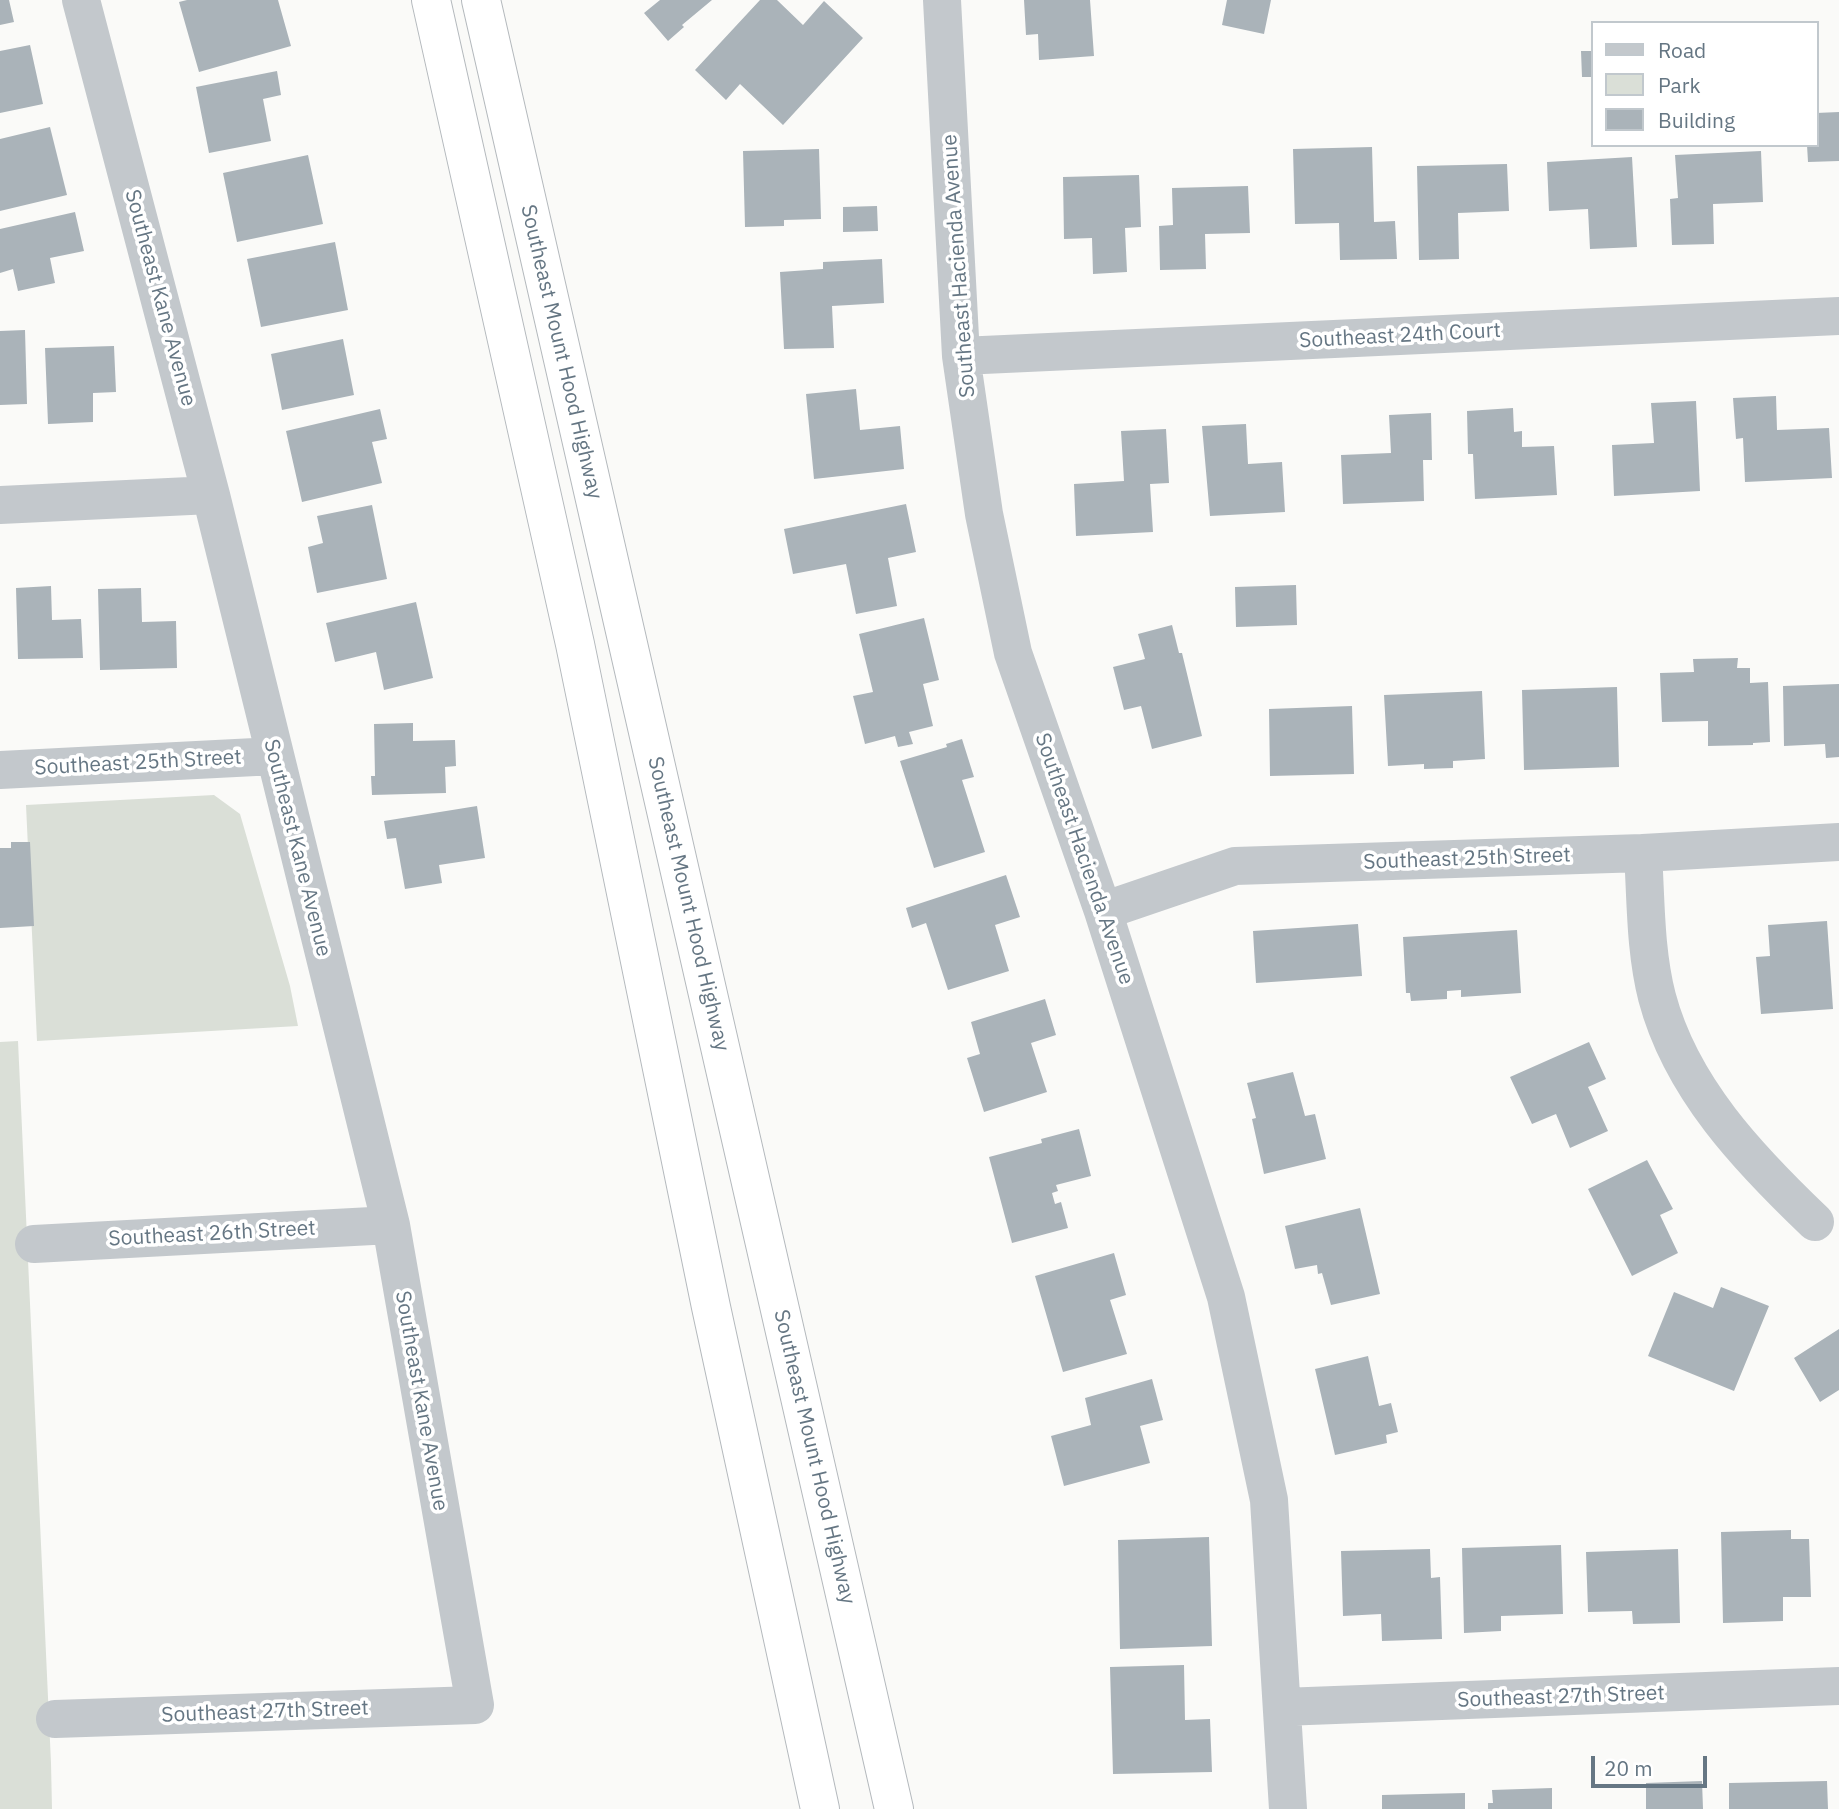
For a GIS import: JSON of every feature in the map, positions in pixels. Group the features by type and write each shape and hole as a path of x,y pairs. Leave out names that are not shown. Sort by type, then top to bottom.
{"highway":[{"path":"431,0 575,644 708,1294 820,1809"},
{"name":"Southeast Mount Hood Highway","path":"481,0 894,1809"}],"street":[{"name":"Southeast Kane Avenue","path":"81,0 211,495 391,1226 475,1705"},
{"name":"Southeast Hacienda Avenue","path":"942,0 961,356 984,514 1013,653 1103,911 1226,1297 1269,1500 1288,1809"},
{"name":"Southeast 24th Court","path":"961,356 1839,316"},
{"path":"0,505 211,495"},
{"name":"Southeast 25th Street","path":"0,770 275,757"},
{"name":"Southeast 25th Street","path":"1103,911 1235,866 1643,853 1839,842"},
{"path":"1643,853 1649,953 1657,996 1670,1037 1690,1076 1715,1114 1779,1188 1815,1222"},
{"name":"Southeast 26th Street","path":"34,1244 391,1226"},
{"name":"Southeast 27th Street","path":"1282,1707 1839,1686"},
{"name":"Southeast 27th Street","path":"55,1719 475,1705"}],"green space":[{"path":"214,795 240,814 290,986 298,1026 37,1041 26,805"},
{"path":"18,1041 52,1809 0,1809 0,1042"}],"building":[{"path":"0,0 9,0 14,22 0,25"},
{"path":"278,0 291,46 199,72 179,2"},
{"path":"660,0 712,0 682,25 684,27 668,41 644,13"},
{"path":"760,0 777,0 803,25 824,1 863,38 783,125 740,84 726,100 695,70"},
{"path":"1024,0 1090,0 1094,56 1039,60 1038,34 1026,35"},
{"path":"1227,0 1271,0 1264,34 1222,25"},
{"path":"30,45 43,104 0,113 0,51"},
{"path":"1581,51 1590,51 1590,77 1582,77"},
{"path":"277,71 281,95 263,99 271,141 209,153 196,87"},
{"path":"1839,112 1839,161 1808,162 1807,147 1818,147 1818,113"},
{"path":"50,127 67,195 0,211 0,139"},
{"path":"1372,147 1374,222 1395,221 1397,259 1340,260 1339,223 1295,224 1293,149"},
{"path":"819,149 821,219 784,220 784,226 745,227 743,151"},
{"path":"1761,151 1763,202 1713,204 1714,244 1672,245 1670,199 1678,198 1675,155"},
{"path":"308,155 323,224 237,242 223,173"},
{"path":"1632,157 1637,247 1590,249 1588,209 1549,211 1547,162"},
{"path":"1507,164 1509,211 1458,213 1459,259 1419,260 1417,166"},
{"path":"1139,175 1141,227 1125,228 1127,272 1093,274 1092,238 1064,239 1063,177"},
{"path":"1248,186 1250,233 1205,234 1206,269 1160,270 1159,226 1173,225 1172,188"},
{"path":"877,206 878,231 843,232 843,207"},
{"path":"75,212 84,251 50,258 55,283 18,291 13,269 0,273 0,229"},
{"path":"335,242 348,310 261,327 247,259"},
{"path":"882,259 884,303 832,306 834,348 784,349 780,272 823,269 823,262"},
{"path":"25,330 27,404 0,405 0,331"},
{"path":"343,339 354,395 282,410 271,354"},
{"path":"114,346 116,392 93,393 93,422 48,424 45,348"},
{"path":"856,389 860,430 900,426 904,469 814,479 806,394"},
{"path":"1776,396 1777,430 1829,428 1832,478 1745,482 1743,438 1736,439 1733,398"},
{"path":"1696,401 1700,491 1614,496 1612,445 1654,443 1651,403"},
{"path":"1513,408 1514,432 1522,431 1522,447 1554,446 1557,495 1475,499 1473,454 1468,454 1467,411"},
{"path":"380,409 387,439 372,442 382,483 302,502 286,431"},
{"path":"1431,413 1432,460 1423,460 1424,501 1343,504 1341,455 1391,453 1389,415"},
{"path":"1246,424 1248,464 1282,462 1285,512 1210,516 1202,426"},
{"path":"1166,429 1169,483 1150,484 1153,532 1076,536 1074,484 1124,481 1121,431"},
{"path":"906,504 916,552 888,558 897,606 856,614 846,564 793,574 784,529"},
{"path":"372,505 387,579 317,593 308,547 323,543 317,516"},
{"path":"1296,585 1297,625 1236,627 1235,587"},
{"path":"51,586 52,620 81,619 83,658 18,659 16,588"},
{"path":"141,588 142,622 176,621 177,668 100,670 98,589"},
{"path":"416,602 433,678 384,690 376,652 335,662 326,623"},
{"path":"924,618 939,680 923,684 933,726 909,732 913,744 898,747 895,736 865,744 853,696 873,692 859,634"},
{"path":"1172,625 1179,653 1182,653 1202,736 1152,749 1141,706 1124,710 1113,667 1145,659 1138,634"},
{"path":"1738,658 1737,668 1750,668 1750,683 1768,682 1770,742 1708,746 1708,721 1662,722 1660,673 1694,672 1693,659"},
{"path":"1839,684 1839,757 1826,758 1825,744 1784,746 1783,686"},
{"path":"1617,687 1619,767 1524,770 1522,690"},
{"path":"1482,691 1485,759 1453,761 1453,768 1424,769 1424,764 1388,766 1384,695"},
{"path":"1352,706 1354,774 1270,776 1269,709"},
{"path":"413,723 413,741 455,740 456,766 445,767 446,793 372,795 371,776 375,776 374,724"},
{"path":"962,739 974,777 962,780 985,852 934,868 900,761 947,747 946,744"},
{"path":"477,806 485,858 439,865 442,883 405,889 396,838 387,839 384,821"},
{"path":"11,842 30,842 34,926 0,928 0,848 11,848"},
{"path":"1006,875 1020,917 995,925 1009,971 948,990 926,923 912,928 906,908"},
{"path":"1827,921 1833,1009 1761,1014 1756,957 1770,956 1768,925"},
{"path":"1358,924 1362,976 1256,983 1253,931"},
{"path":"1517,930 1521,993 1461,997 1461,990 1447,991 1447,999 1411,1001 1410,993 1406,993 1403,937"},
{"path":"1045,999 1056,1035 1031,1043 1047,1092 984,1112 967,1058 980,1054 971,1022"},
{"path":"1589,1042 1606,1079 1588,1087 1608,1131 1570,1148 1556,1114 1532,1124 1510,1077"},
{"path":"1293,1072 1305,1116 1315,1114 1326,1159 1264,1174 1252,1119 1256,1118 1247,1083"},
{"path":"1079,1129 1091,1176 1056,1185 1058,1191 1052,1193 1055,1204 1061,1202 1068,1228 1012,1243 989,1157 1042,1143 1041,1139"},
{"path":"1647,1160 1673,1209 1660,1215 1678,1253 1632,1276 1588,1189"},
{"path":"1360,1208 1380,1294 1331,1305 1317,1265 1295,1269 1285,1226"},
{"path":"1114,1253 1126,1295 1110,1300 1127,1354 1063,1372 1035,1276"},
{"path":"1721,1287 1769,1306 1734,1391 1648,1356 1674,1292 1713,1308"},
{"path":"1839,1329 1839,1390 1820,1402 1794,1358"},
{"path":"1368,1356 1379,1406 1391,1403 1398,1432 1386,1435 1387,1443 1335,1455 1315,1369"},
{"path":"1152,1379 1163,1420 1140,1426 1150,1463 1064,1486 1051,1436 1091,1425 1085,1398"},
{"path":"1791,1530 1791,1539 1809,1539 1811,1597 1783,1597 1783,1621 1723,1623 1721,1532"},
{"path":"1209,1537 1212,1646 1120,1649 1118,1540"},
{"path":"1561,1545 1563,1614 1501,1616 1501,1631 1464,1633 1462,1548"},
{"path":"1430,1549 1431,1578 1440,1577 1442,1639 1382,1641 1381,1614 1343,1616 1341,1551"},
{"path":"1678,1549 1680,1623 1633,1624 1632,1611 1588,1612 1586,1552"},
{"path":"1184,1665 1185,1720 1210,1719 1212,1772 1113,1774 1110,1667"},
{"path":"1702,1781 1703,1809 1646,1809 1646,1783"},
{"path":"1827,1781 1828,1809 1729,1809 1729,1783"},
{"path":"1552,1788 1552,1809 1488,1809 1488,1803 1493,1803 1492,1790"},
{"path":"1465,1793 1465,1809 1382,1809 1382,1795"}]}
